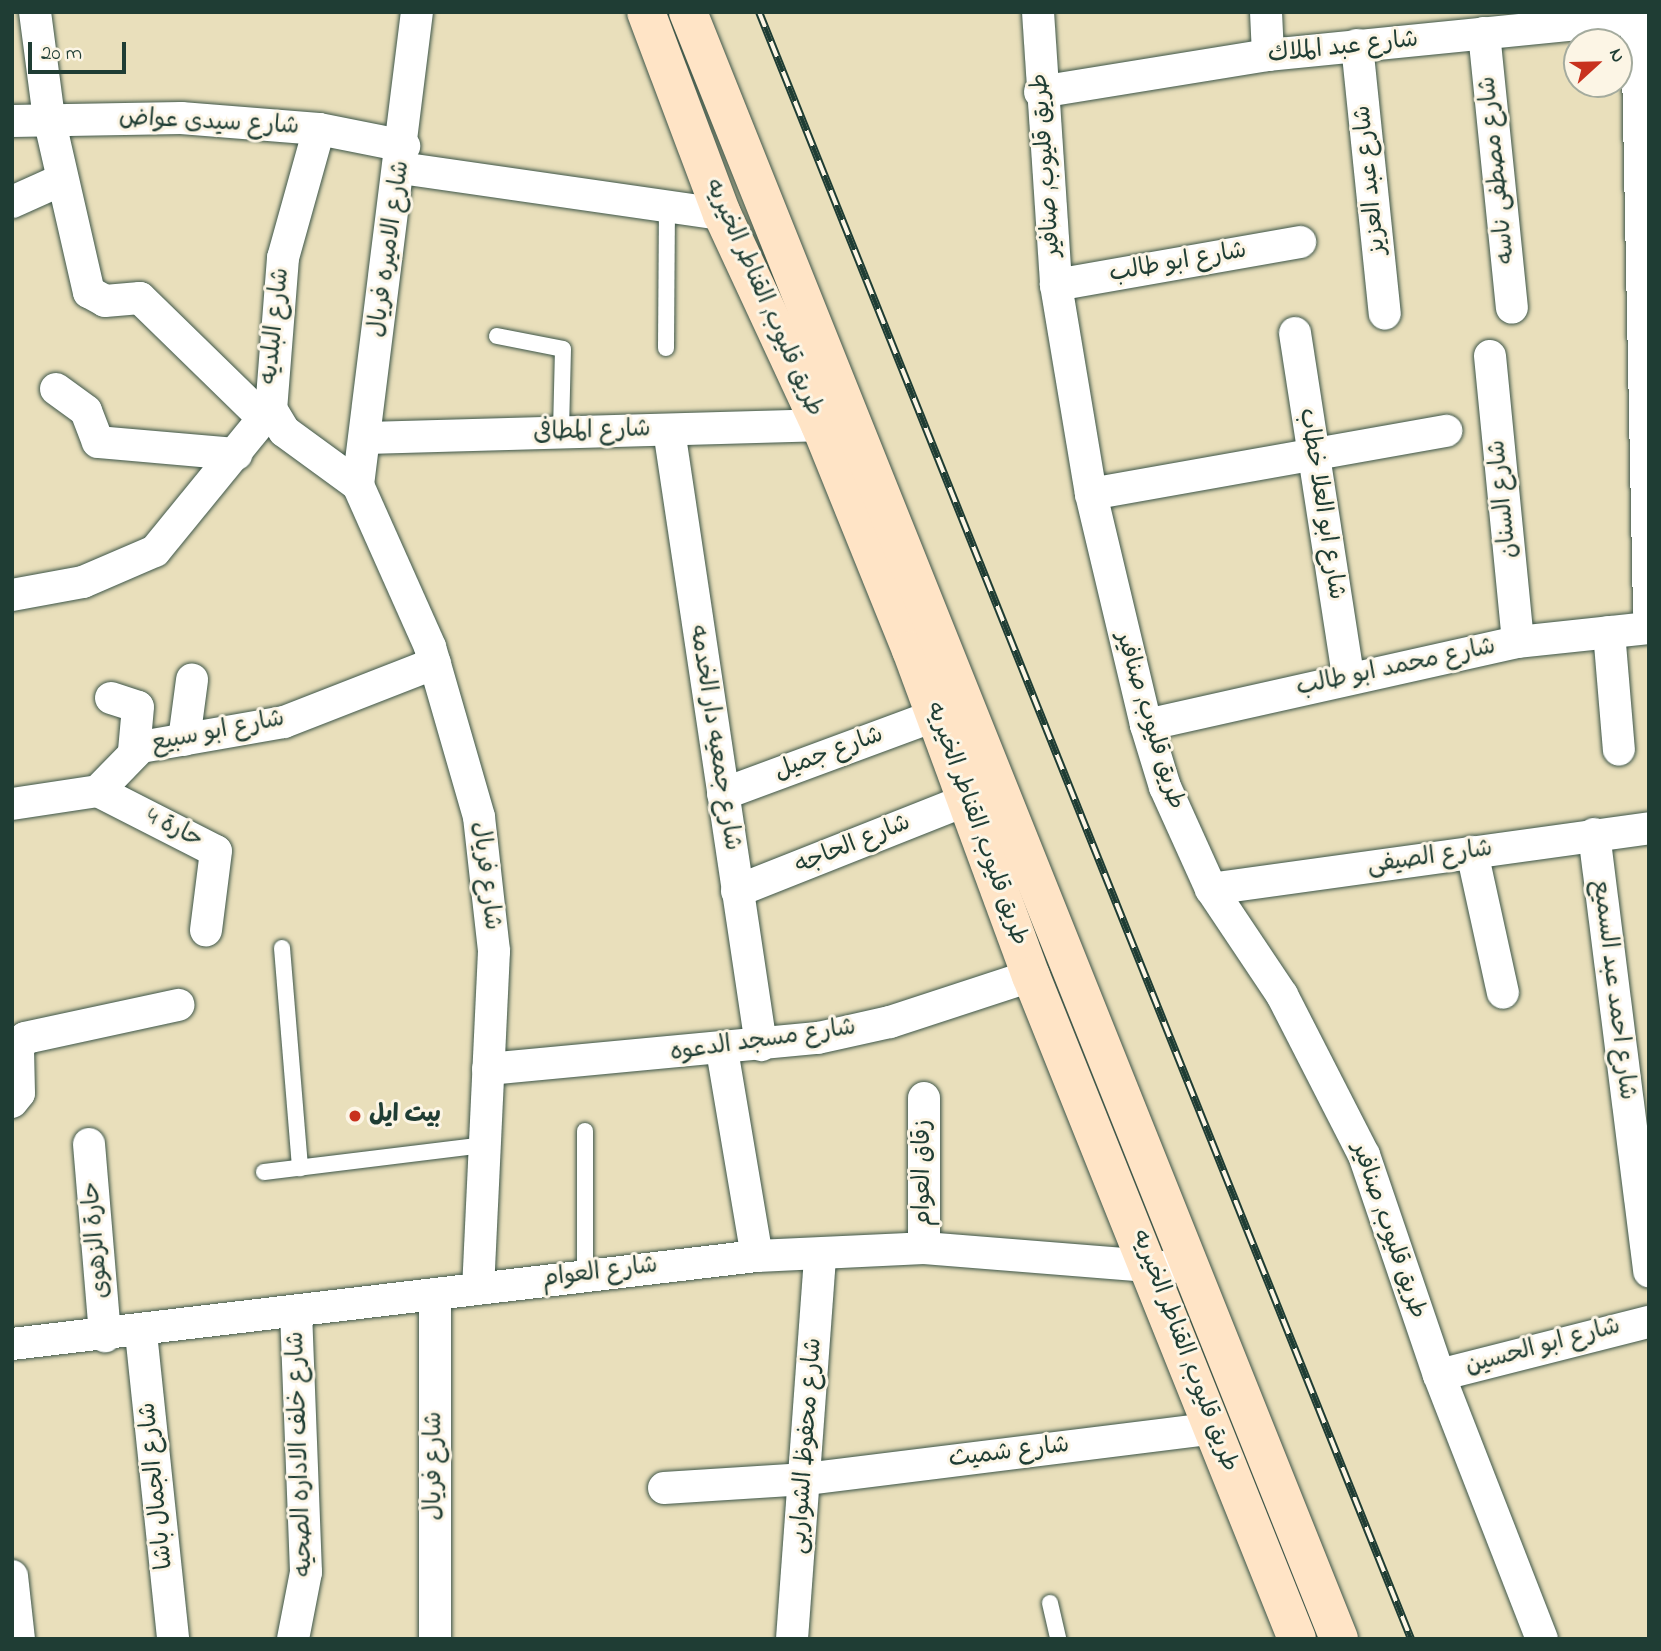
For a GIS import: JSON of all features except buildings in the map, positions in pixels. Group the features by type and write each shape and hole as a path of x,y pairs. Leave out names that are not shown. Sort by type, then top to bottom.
{"main road":[{"name":"طريق قليوب, القناطر الخيريه","path":"646,12 722,214 820,425 936,715 969,799 1031,976 1171,1268 1339,1639"},
{"name":"طريق قليوب, القناطر الخيريه","path":"688,12 1171,1268 1213,1428 1297,1639"}],"street":[{"path":"12,595 83,582 155,551 267,414 139,298 93,298 76,255 61,180 49,118 36,12"},
{"name":"شارع الاميره فريال","path":"358,485 402,157 417,12"},
{"name":"طريق قليوب, صنافير","path":"1038,12 1040,92 1056,285 1091,494 1146,725 1165,787 1211,889 1328,1076 1364,1155 1439,1376 1542,1639"},
{"path":"1266,12 1268,55"},
{"path":"1643,18 1649,612"},
{"name":"شارع عبد الملاك","path":"1040,92 1268,55 1357,45 1432,25 1484,33 1643,18"},
{"name":"شارع مصطفى ناسه","path":"1484,33 1512,307"},
{"name":"شارع عبد العزيز","path":"1357,45 1385,314"},
{"name":"شارع سيدى عواض","path":"12,121 49,118 181,118 319,129 402,157 667,207 722,214"},
{"name":"شارع البلديه","path":"319,129 283,258 267,414 284,431 358,485"},
{"path":"12,202 61,180"},
{"name":"شارع ابو طالب","path":"1056,285 1300,242"},
{"name":"شارع ابو العلا خطاب","path":"1295,333 1348,676"},
{"name":"شارع السنان","path":"1490,356 1518,642"},
{"path":"56,389 84,408 98,442 236,454"},
{"name":"شارع المطافى","path":"365,438 820,425"},
{"name":"شارع جمعيه دار الخدمه","path":"668,429 761,1045"},
{"path":"1091,494 1313,452 1446,431"},
{"name":"شارع فريال","path":"358,485 435,663 490,875 488,1069 478,1289"},
{"name":"شارع محمد ابو طالب","path":"1146,725 1348,676 1518,642 1649,628"},
{"path":"1609,632 1619,750"},
{"name":"شارع ابو سبيع","path":"98,792 134,751 284,722 435,663"},
{"path":"184,740 192,680"},
{"path":"111,698 139,708 134,751"},
{"name":"شارع جميل","path":"723,794 936,715"},
{"path":"12,804 98,792"},
{"name":"حارة 4","path":"98,792 216,851 206,930"},
{"name":"شارع الحاجه","path":"737,891 969,799"},
{"name":"شارع الصيفى","path":"1211,889 1649,828"},
{"name":"شارع احمد عبد السميع","path":"1594,834 1649,1272"},
{"path":"1472,852 1503,993"},
{"name":"شارع مسجد الدعوه","path":"488,1069 722,1051 761,1045 890,1022 1031,976"},
{"path":"12,1102 19,1093 18,1048 25,1038 177,1005"},
{"path":"722,1051 757,1256"},
{"name":"زقاق العوام","path":"924,1098 924,1248"},
{"name":"حارة الزهوى","path":"89,1144 106,1336"},
{"name":"شارع العوام","path":"12,1344 141,1333 585,1274 757,1256 924,1248 1171,1268"},
{"name":"شارع محفوظ الشواربى","path":"792,1639 806,1479 820,1254"},
{"name":"شارع فريال","path":"435,1294 435,1639"},
{"name":"شارع خلف الاداره الصحيه","path":"293,1639 306,1572 296,1311"},
{"name":"شارع ابو الحسين","path":"1439,1376 1649,1322"},
{"name":"شارع الجمال باشا","path":"141,1333 173,1639"},
{"name":"شارع شميث","path":"664,1488 806,1479 1213,1428"},
{"path":"12,1576 19,1639"}],"lane":[{"path":"666,348 667,207"},
{"path":"497,336 563,349 561,433"},
{"path":"282,948 300,1168"},
{"path":"585,1131 585,1274"},
{"path":"264,1172 485,1145"},
{"path":"1050,1603 1058,1639"}],"railway":[{"path":"759,12 1411,1639"}],"place":[{"name":"بيت ايل","path":"355,1116"}]}
